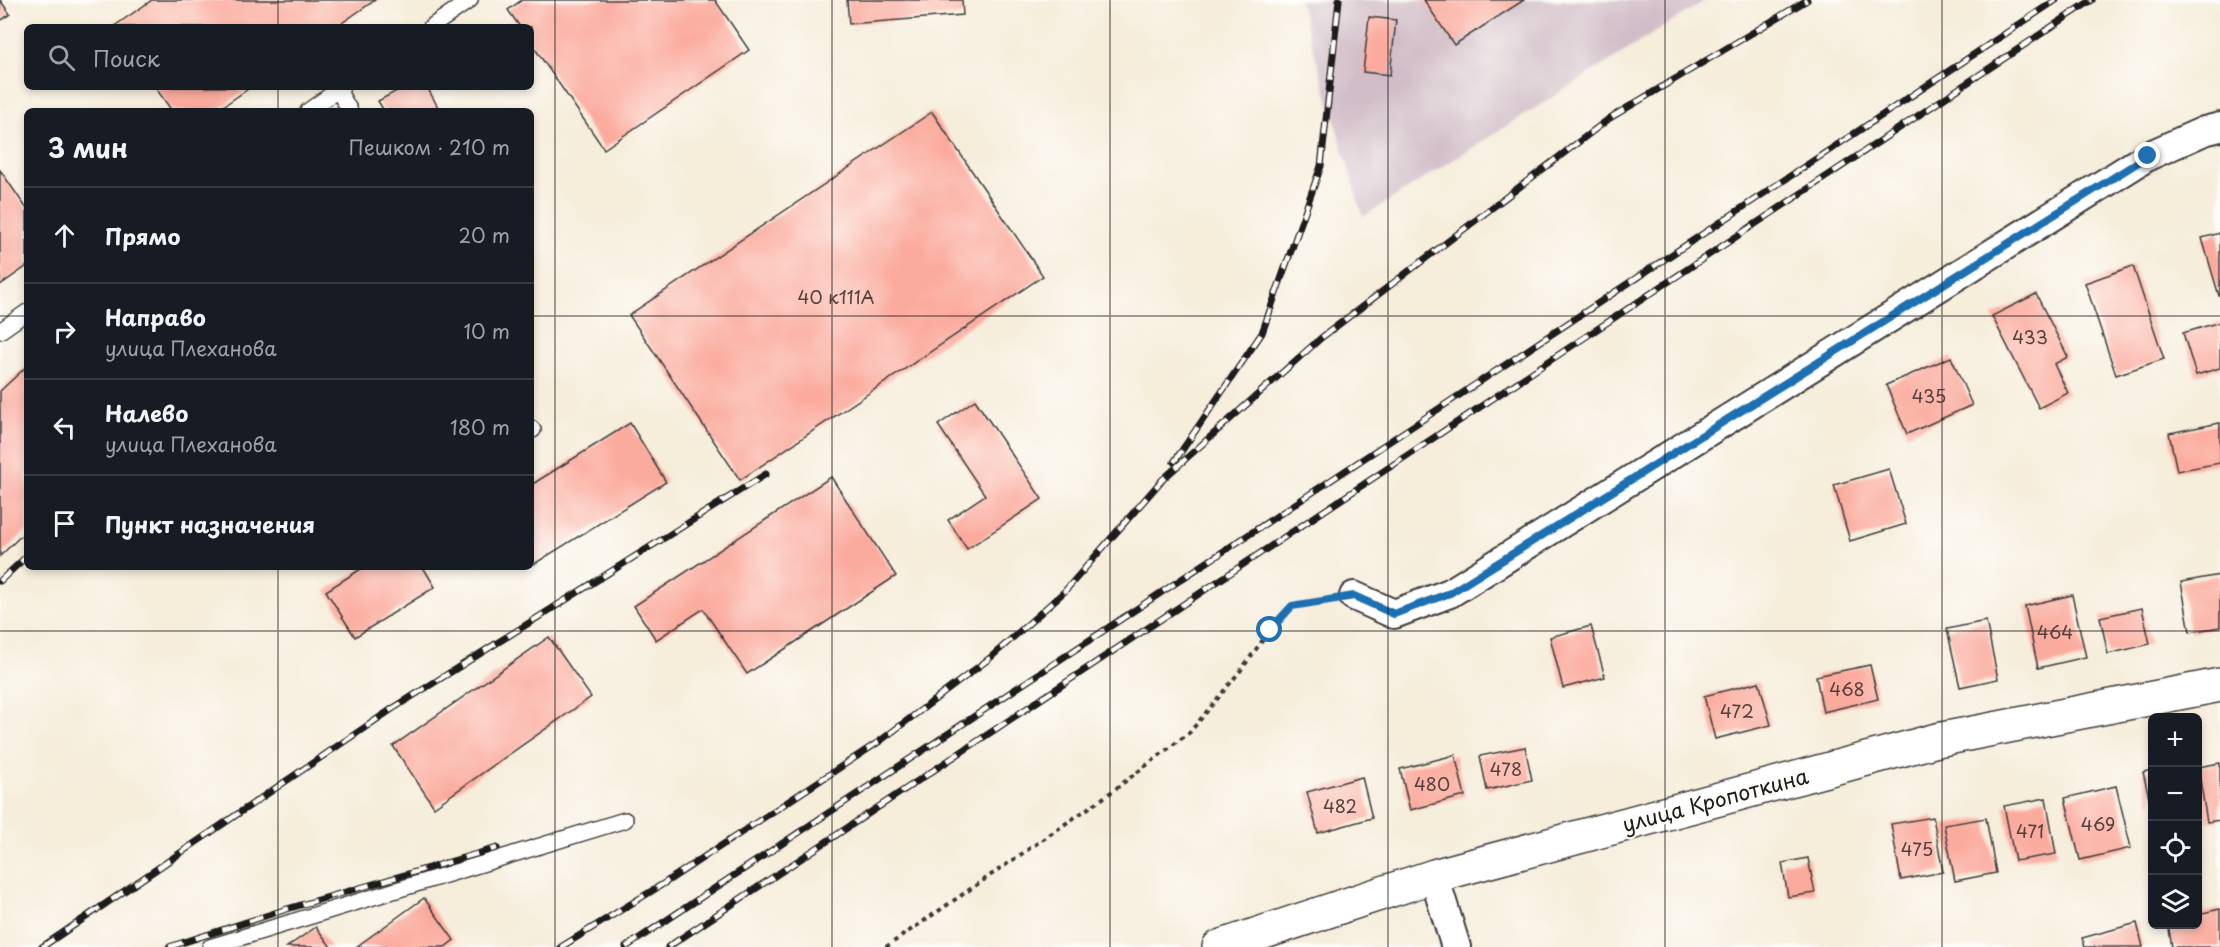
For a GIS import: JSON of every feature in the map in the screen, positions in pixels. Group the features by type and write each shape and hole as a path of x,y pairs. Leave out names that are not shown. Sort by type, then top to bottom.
{"main road":[{"name":"улица Кропоткина","path":"1219,947 1434,876 1937,740 2220,685"}],"street":[{"path":"1354,596 1394,614 1450,593 2148,156 2204,131 2220,127"},
{"path":"1434,876 1456,947"}],"lane":[{"path":"435,24 470,0"},
{"path":"312,108 337,90"},
{"path":"341,90 350,108"},
{"path":"0,331 24,314"},
{"path":"210,947 625,820"}],"path":[{"path":"886,947 1106,796 1191,732 1270,630 1292,606 1354,596"}],"shaded area":[{"path":"1299,0 1706,0 1363,217"}],"building":[{"path":"0,0 10,14 0,21"},
{"path":"152,0 375,0 340,24 117,24"},
{"path":"522,0 715,0 749,50 604,149 534,47 534,24 518,24 508,10"},
{"path":"847,0 962,0 963,15 849,24"},
{"path":"1424,0 1524,0 1454,45"},
{"path":"1369,17 1396,20 1390,75 1363,72"},
{"path":"157,90 247,90 220,108 170,108"},
{"path":"398,90 429,90 438,108 382,108 378,101"},
{"path":"932,112 1043,276 740,480 629,315"},
{"path":"0,170 24,205 24,268 0,285"},
{"path":"2220,233 2220,296 2219,296 2202,238"},
{"path":"2133,266 2164,359 2116,375 2085,283"},
{"path":"2036,294 2068,357 2054,364 2068,393 2039,408 1992,316"},
{"path":"2220,322 2220,368 2196,375 2183,333"},
{"path":"1951,357 1972,405 1907,434 1886,385"},
{"path":"24,369 24,533 0,556 0,391"},
{"path":"975,400 1042,499 967,549 948,520 985,495 938,425"},
{"path":"630,423 666,482 534,564 534,483"},
{"path":"2220,423 2220,463 2177,471 2169,433"},
{"path":"1889,469 1906,524 1850,541 1834,485"},
{"path":"831,477 896,576 747,674 703,609 656,640 634,606"},
{"path":"359,570 425,570 435,587 355,637 326,591"},
{"path":"2220,575 2220,627 2190,632 2181,582"},
{"path":"2072,595 2086,657 2038,668 2025,606"},
{"path":"2142,608 2150,644 2108,654 2100,617"},
{"path":"1986,621 1998,679 1960,687 1947,629"},
{"path":"1591,626 1605,677 1563,688 1550,637"},
{"path":"549,637 591,697 434,807 393,746"},
{"path":"1870,665 1878,699 1823,712 1816,676"},
{"path":"1759,682 1771,725 1715,739 1704,696"},
{"path":"1525,747 1532,780 1487,790 1480,756"},
{"path":"1455,755 1465,796 1410,810 1400,769"},
{"path":"2220,763 2220,820 2207,822 2202,791 2202,766"},
{"path":"2148,771 2148,793 2143,772"},
{"path":"1362,777 1372,818 1318,833 1307,792"},
{"path":"2116,786 2131,848 2080,860 2065,798"},
{"path":"2046,798 2056,854 2015,861 2004,806"},
{"path":"1933,817 1943,872 1901,880 1891,824"},
{"path":"1986,818 1996,873 1955,881 1944,825"},
{"path":"1808,858 1815,893 1788,897 1782,863"},
{"path":"424,898 454,940 445,947 356,947"},
{"path":"2220,909 2220,947 2172,947 2169,929 2202,929 2202,913"},
{"path":"2137,923 2143,947 2085,947 2082,938"},
{"path":"316,927 331,947 287,947"}],"railway":[{"path":"1174,462 1262,333 1321,166 1339,0"},
{"path":"561,947 663,884 880,741 990,658 1065,591 1162,480 1321,338 1610,118 1807,0"},
{"path":"626,947 2056,0"},
{"path":"668,947 2092,0"},
{"path":"42,947 392,709 766,474"},
{"path":"0,581 24,559"},
{"path":"169,947 287,909 497,848"}],"route":[{"path":"1270,630 1292,606 1354,596 1394,614 1450,593 2148,156"}]}
